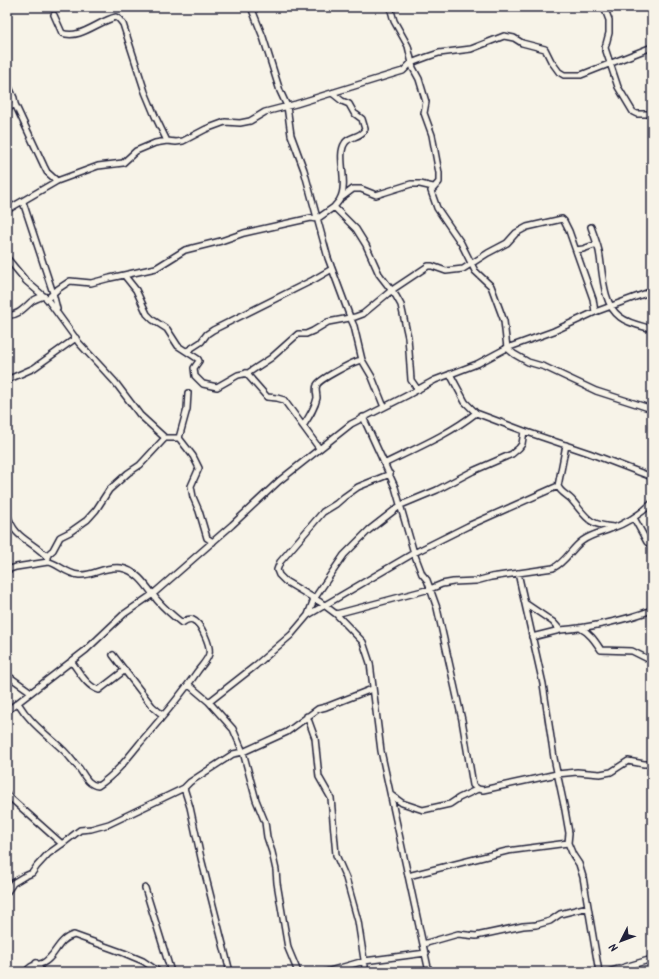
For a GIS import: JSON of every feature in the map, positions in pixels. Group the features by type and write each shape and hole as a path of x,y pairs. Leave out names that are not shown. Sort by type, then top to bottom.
{"street":[{"path":"251,7 263,37 280,91 287,106 291,135 304,170 332,269 359,341 362,360 372,377 384,407"},
{"path":"390,7 394,21 408,46 411,63 426,102 424,113 432,135 438,163 439,182 430,192 434,203 461,244 472,263 475,272 488,283 493,291 504,321 508,348 514,354 528,362 545,367 596,391 652,409"},
{"path":"604,7 609,20 609,33 605,48 618,88 633,112 637,114 652,114"},
{"path":"54,15 62,33 67,35 78,33 108,19 116,17 119,19 123,24 155,116 167,141"},
{"path":"7,210 57,181 98,166 119,164 136,151 155,143 183,141 206,129 225,122 240,123 250,121 265,112 365,84 403,71 411,63 439,53 471,49 504,36 509,36 522,43 545,49 556,69 564,75 580,75 610,63 651,50"},
{"path":"7,70 8,85 15,104 47,172 57,181"},
{"path":"7,315 11,316 19,312 33,300 53,293 70,281 91,283 156,268 185,250 222,241 244,233 311,218 317,219 334,207 340,198 344,181 341,156 344,144 347,141 363,134 365,127 362,120 354,113 349,104 342,101 332,93"},
{"path":"7,109 15,104"},
{"path":"340,198 353,189 361,189 376,195 412,184 433,187"},
{"path":"23,202 53,293 57,312"},
{"path":"334,207 356,229 366,245 379,274 392,290 401,305 408,337 412,380 418,390"},
{"path":"124,275 136,290 147,314 153,320 168,329 178,346 187,350 199,361 194,368 195,376 203,384 217,387 238,374 246,373 271,358 298,334 313,331 328,322 355,317 362,314 392,290 428,266 446,271 463,269 507,243 516,233 527,226 562,219 567,226 576,250 593,299 595,312"},
{"path":"591,227 597,244 603,271 604,288 611,307 620,317 630,323 652,329"},
{"path":"576,250 597,244"},
{"path":"7,258 26,280 45,297 94,361 115,382 140,415 165,438"},
{"path":"187,350 201,342 207,334 213,330 332,269"},
{"path":"7,711 86,650 124,614 153,594 280,481 319,448 351,424 435,380 478,364 508,348 554,331 595,312 652,292"},
{"path":"7,380 34,368 76,338"},
{"path":"304,426 317,398 316,387 319,381 353,363 362,360"},
{"path":"246,373 267,397 284,400 319,448"},
{"path":"450,374 465,402 476,413 651,477"},
{"path":"179,438 186,413 188,393"},
{"path":"384,464 442,436 476,413"},
{"path":"362,417 390,474 401,505 414,553 422,574 427,580 437,608 462,720 473,785 478,789 483,790 557,774 577,772 600,774 611,772 628,761 652,764"},
{"path":"308,615 314,599 344,555 369,530 401,505 437,490 473,471 512,454 522,444 524,431"},
{"path":"46,556 53,550 60,537 87,520 96,510 109,490 128,473 140,465 165,438 171,437 179,438 199,466 199,471 191,484 192,493 199,510 207,538 213,542"},
{"path":"566,445 558,486 559,490 569,498 585,518 601,525 615,527"},
{"path":"390,474 358,487 323,512 280,562 277,570 278,575 285,581 336,614 363,642 370,663 372,689 381,751 429,972"},
{"path":"208,702 255,666 291,635 308,615 324,605 414,553 468,526 558,486"},
{"path":"336,614 430,589 442,584 476,581 491,577 544,570 556,566 574,547 587,538 634,518 652,503"},
{"path":"7,513 10,523 17,533 46,556 51,562 66,571 79,575 91,574 101,569 112,567 125,568 139,578 163,606 182,623 187,619 194,620 200,625 209,645 207,660 189,685 121,767 98,786 93,786 89,783 86,776 63,750 48,738 25,715 18,703"},
{"path":"634,518 647,542 652,545"},
{"path":"7,570 16,567 51,562"},
{"path":"518,573 543,684 554,758 569,833 568,843 579,864 599,972"},
{"path":"525,603 553,622 560,630"},
{"path":"532,637 560,630 579,628 639,615 652,610"},
{"path":"579,628 586,631 601,650 632,652 652,660"},
{"path":"113,655 152,706 164,715"},
{"path":"71,661 88,683 99,690 125,670"},
{"path":"7,674 31,692"},
{"path":"189,685 208,702 233,729 244,752 256,800 265,822 267,837 275,862 288,948 298,972"},
{"path":"7,892 13,883 32,873 48,854 80,830 91,829 109,824 184,788 190,782 226,758 233,754 244,752 287,732 318,709 372,689"},
{"path":"307,716 315,738 319,777 331,798 336,855 346,878 358,921 364,961 364,972"},
{"path":"184,788 190,806 201,858 230,972"},
{"path":"391,795 402,804 423,810 450,804 478,789"},
{"path":"7,795 62,844"},
{"path":"408,876 507,851 568,843"},
{"path":"144,888 171,972"},
{"path":"423,944 458,934 476,936 523,926 536,925 550,921 560,914 588,907"},
{"path":"26,972 36,964 43,963 50,958 66,937 74,936 143,961 159,972"},
{"path":"326,972 364,961 426,953"},
{"path":"608,972 652,959"},
{"path":"36,964 42,972"}]}
